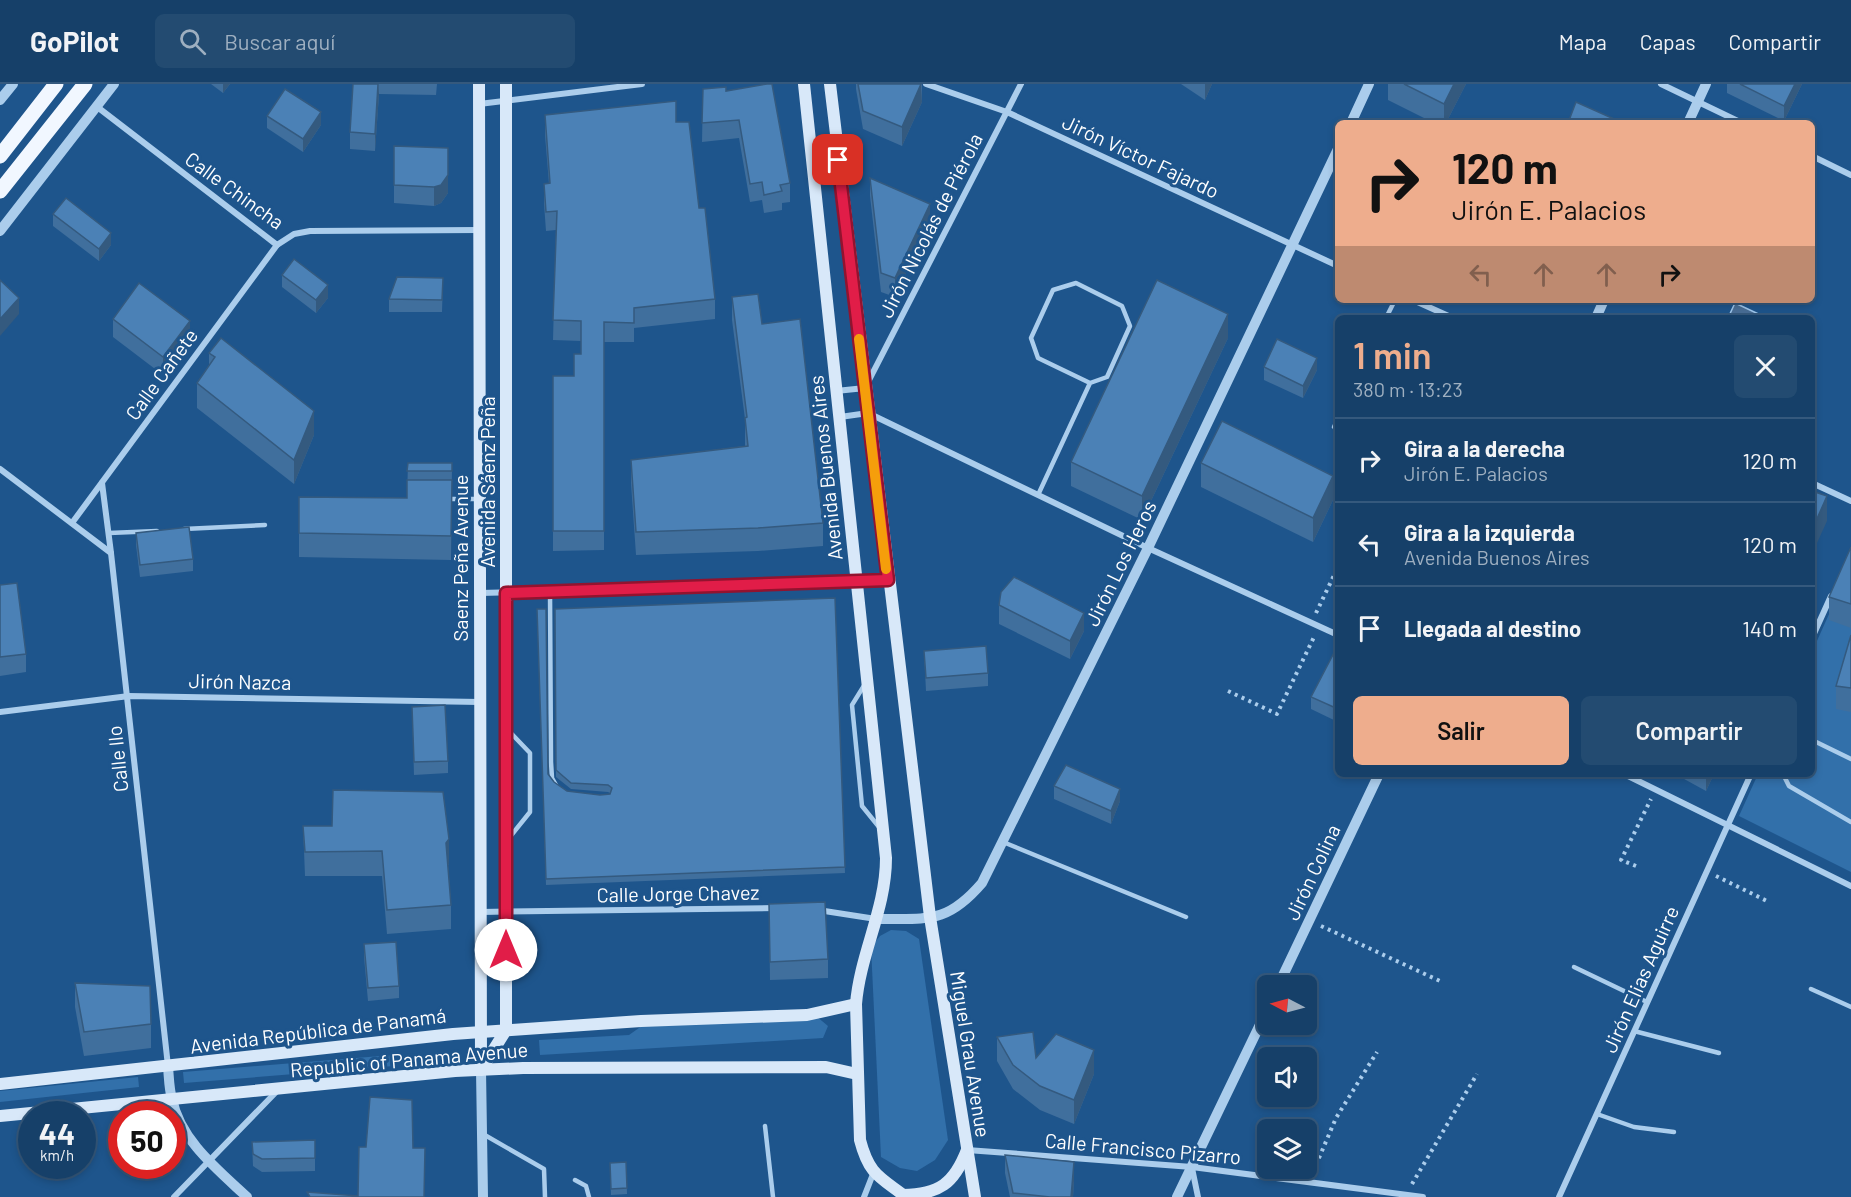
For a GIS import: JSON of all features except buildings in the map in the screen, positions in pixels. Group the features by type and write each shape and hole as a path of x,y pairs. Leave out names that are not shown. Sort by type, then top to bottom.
{"main road":[{"path":"0,156 56,84"},
{"path":"0,191 85,84"},
{"name":"Saenz Peña Avenue","path":"479,84 480,1032"},
{"path":"506,84 506,101"},
{"name":"Avenida Buenos Aires","path":"804,84 886,876 858,982 856,1004 860,1140 865,1160 873,1173"},
{"path":"830,84 930,917"},
{"name":"Avenida Sáenz Peña","path":"506,101 506,1030"},
{"name":"Miguel Grau Avenue","path":"930,917 975,1197"},
{"name":"Avenida República de Panamá","path":"0,1084 480,1032 641,1021 799,1015 856,1004"},
{"path":"481,1070 506,1030"},
{"path":"480,1032 481,1070"},
{"name":"Republic of Panama Avenue","path":"0,1116 481,1070 826,1067 857,1074"},
{"path":"873,1173 886,1185 905,1196 925,1194 944,1186 959,1170 967,1150"}],"street":[{"path":"0,100 13,84"},
{"path":"0,231 114,84"},
{"path":"479,105 642,84"},
{"name":"Jirón Víctor Fajardo","path":"926,84 1007,112 1335,265"},
{"name":"Jirón Nicolás de Piérola","path":"865,388 1021,84"},
{"path":"1352,120 1369,84"},
{"path":"1661,84 1736,120"},
{"path":"1689,120 1706,84"},
{"name":"Calle Chincha","path":"96,106 277,245 294,234 310,231 479,230"},
{"name":"Jirón Los Heros","path":"876,919 949,914 964,903 982,884 1148,548 1335,155"},
{"path":"1815,157 1851,175"},
{"name":"Calle Cañete","path":"72,523 277,245"},
{"path":"1420,303 1446,315"},
{"path":"836,392 865,388"},
{"path":"839,417 868,413 1148,548 1335,634"},
{"path":"0,469 111,553"},
{"name":"Calle Ilo","path":"102,483 129,696 172,1100 186,1132 209,1161 247,1197"},
{"path":"1815,484 1851,501"},
{"path":"480,593 857,583 888,580"},
{"path":"1815,631 1836,584"},
{"name":"Jirón Nazca","path":"0,712 129,696 480,702"},
{"name":"Jirón Colina","path":"1283,975 1378,777"},
{"path":"1630,777 1851,886"},
{"name":"Jirón Elias Aguirre","path":"1559,1197 1750,777"},
{"name":"Calle Jorge Chavez","path":"480,912 781,908"},
{"path":"805,908 876,919"},
{"path":"1177,1197 1257,1031"},
{"path":"481,1070 483,1197"},
{"path":"174,1197 278,1090"},
{"name":"Calle Francisco Pizarro","path":"967,1150 1192,1167 1423,1197"},
{"path":"1192,1167 1198,1197"},
{"path":"864,1197 873,1173"}],"lane":[{"path":"1038,495 1090,383 1107,378 1130,326 1122,306 1076,283 1053,290 1031,338 1038,358 1090,383"},
{"path":"444,499 480,499"},
{"path":"181,529 265,525"},
{"path":"109,533 169,530"},
{"path":"550,591 551,762 552,778 558,788"},
{"path":"867,682 852,705 862,806 883,832"},
{"path":"506,728 530,753 530,812 506,842"},
{"path":"1815,741 1851,759"},
{"path":"1784,777 1789,786 1851,822"},
{"path":"1002,842 1186,917"},
{"path":"1574,967 1647,1002"},
{"path":"1811,988 1851,1007"},
{"path":"1634,1031 1719,1053"},
{"path":"1597,1114 1634,1127 1674,1131"},
{"path":"765,1126 773,1197"},
{"path":"483,1134 544,1169 545,1197"},
{"path":"575,1180 586,1186 589,1197"}],"path":[{"path":"1312,622 1335,573"},
{"path":"1228,691 1277,714 1319,626"},
{"path":"1636,866 1621,860 1655,789"},
{"path":"1706,872 1767,901"},
{"path":"1309,920 1440,981"},
{"path":"1310,1182 1336,1118 1377,1052"},
{"path":"1406,1195 1477,1074"}],"shaded area":[{"path":"1735,303 1761,315 1729,315"},
{"path":"1851,565 1851,872 1739,816 1757,777 1815,777 1815,645"},
{"path":"891,930 906,931 919,939 948,1140 935,1160 917,1171 900,1168 881,1157 871,947 880,936"},
{"path":"816,1016 828,1026 823,1038 540,1055 539,1040 629,1035 646,1023"},
{"path":"393,1055 394,1066 184,1083 183,1072"},
{"path":"138,1077 139,1087 0,1102 0,1091"}],"slow traffic":[{"path":"859,339 886,569"}],"route":[{"path":"506,950 506,593 857,583 888,580 838,160"}]}
